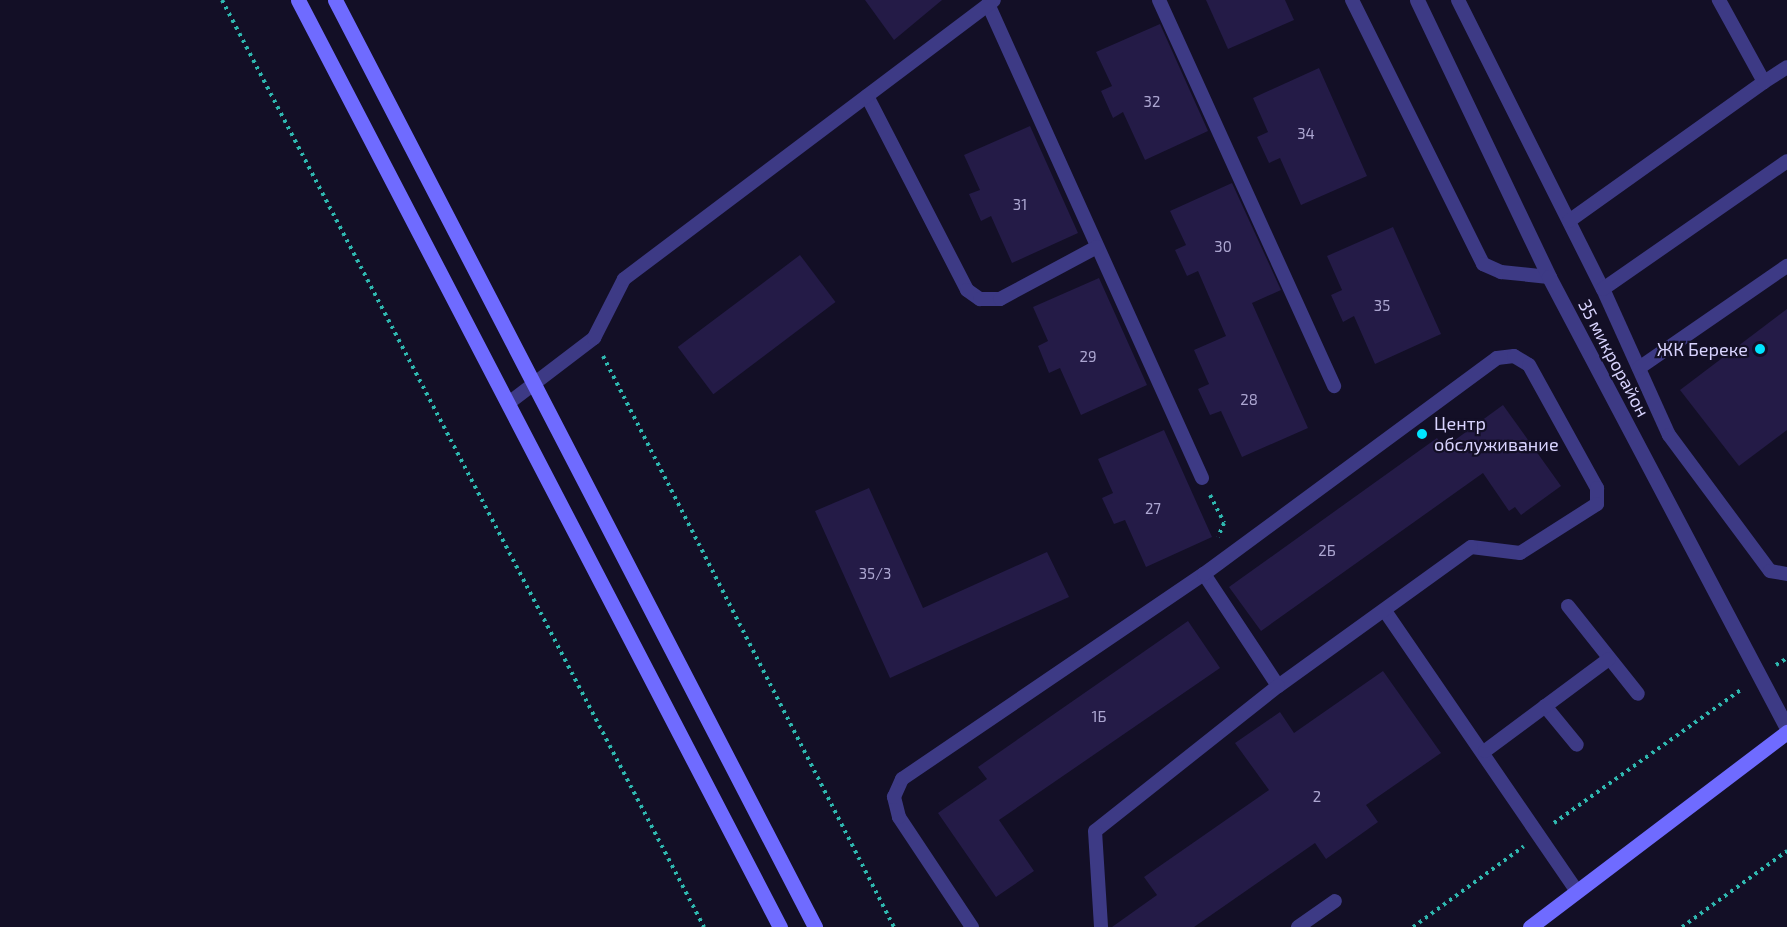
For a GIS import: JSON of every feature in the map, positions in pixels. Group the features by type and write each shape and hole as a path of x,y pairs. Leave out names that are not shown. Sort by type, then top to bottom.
{"main road":[{"path":"298,0 510,402 780,927"},
{"path":"335,0 537,386 815,927"},
{"path":"1530,927 1787,730"}],"street":[{"name":"35 микрорайон","path":"1417,0 1549,277 1787,730"}],"lane":[{"path":"1158,0 1334,386"},
{"path":"1352,0 1483,264 1501,272 1549,277"},
{"path":"1458,0 1604,290 1669,435 1770,571 1787,574"},
{"path":"1719,0 1764,82"},
{"path":"510,402 537,386 594,338 624,279 991,2 1097,247 1202,478"},
{"path":"1569,221 1787,67"},
{"path":"867,96 967,290 980,299 1000,299 1097,247"},
{"path":"1604,290 1787,161"},
{"path":"1639,368 1787,266"},
{"path":"972,927 899,817 894,797 902,779 1204,574 1497,358 1514,356 1529,364 1597,488 1596,504 1520,553 1471,547 1385,612 1278,686 1095,831 1101,927"},
{"path":"1204,574 1278,686"},
{"path":"1568,606 1638,694"},
{"path":"1385,612 1485,752 1577,891"},
{"path":"1485,752 1609,659"},
{"path":"1545,706 1577,745"},
{"path":"1298,927 1335,901"}],"path":[{"path":"222,0 704,927"},
{"path":"594,338 894,927"},
{"path":"1202,478 1224,523 1204,574"},
{"path":"1413,927 1760,675 1787,658"},
{"path":"1682,927 1787,851"}],"building":[{"path":"865,0 942,0 894,40"},
{"path":"1206,0 1285,0 1294,20 1228,49"},
{"path":"1160,24 1208,131 1145,160 1123,112 1113,118 1101,91 1112,86 1096,52"},
{"path":"1319,68 1367,176 1301,205 1280,158 1269,163 1257,137 1268,132 1253,98"},
{"path":"1030,126 1078,233 1012,263 991,216 981,221 969,194 980,190 964,155"},
{"path":"1232,183 1281,290 1252,303 1308,428 1242,457 1221,411 1210,415 1198,389 1209,384 1194,350 1226,336 1198,271 1187,276 1175,250 1186,245 1170,211"},
{"path":"1393,227 1441,334 1375,364 1354,316 1343,322 1331,295 1342,290 1327,256"},
{"path":"800,255 836,302 713,394 678,347"},
{"path":"1099,278 1147,385 1081,415 1060,368 1049,373 1038,346 1048,341 1033,307"},
{"name":"ЖК Береке","path":"1787,309 1787,430 1739,466 1680,390"},
{"path":"1503,405 1561,486 1521,515 1515,507 1509,511 1483,473 1261,631 1229,587 1437,438 1444,448"},
{"path":"1164,430 1212,537 1146,567 1125,520 1114,524 1102,498 1113,493 1098,459"},
{"path":"869,488 923,608 1047,552 1069,597 890,678 815,511"},
{"path":"1188,621 1220,668 999,820 1034,871 996,897 938,813 987,779 978,767"},
{"path":"1383,671 1441,753 1366,805 1378,822 1326,859 1315,843 1194,927 1112,927 1157,895 1144,877 1269,790 1235,743 1280,712 1294,733"}],"place":[{"name":"ЖК Береке","path":"1760,349"},
{"name":"Центр обслуживание","path":"1422,434"}]}
